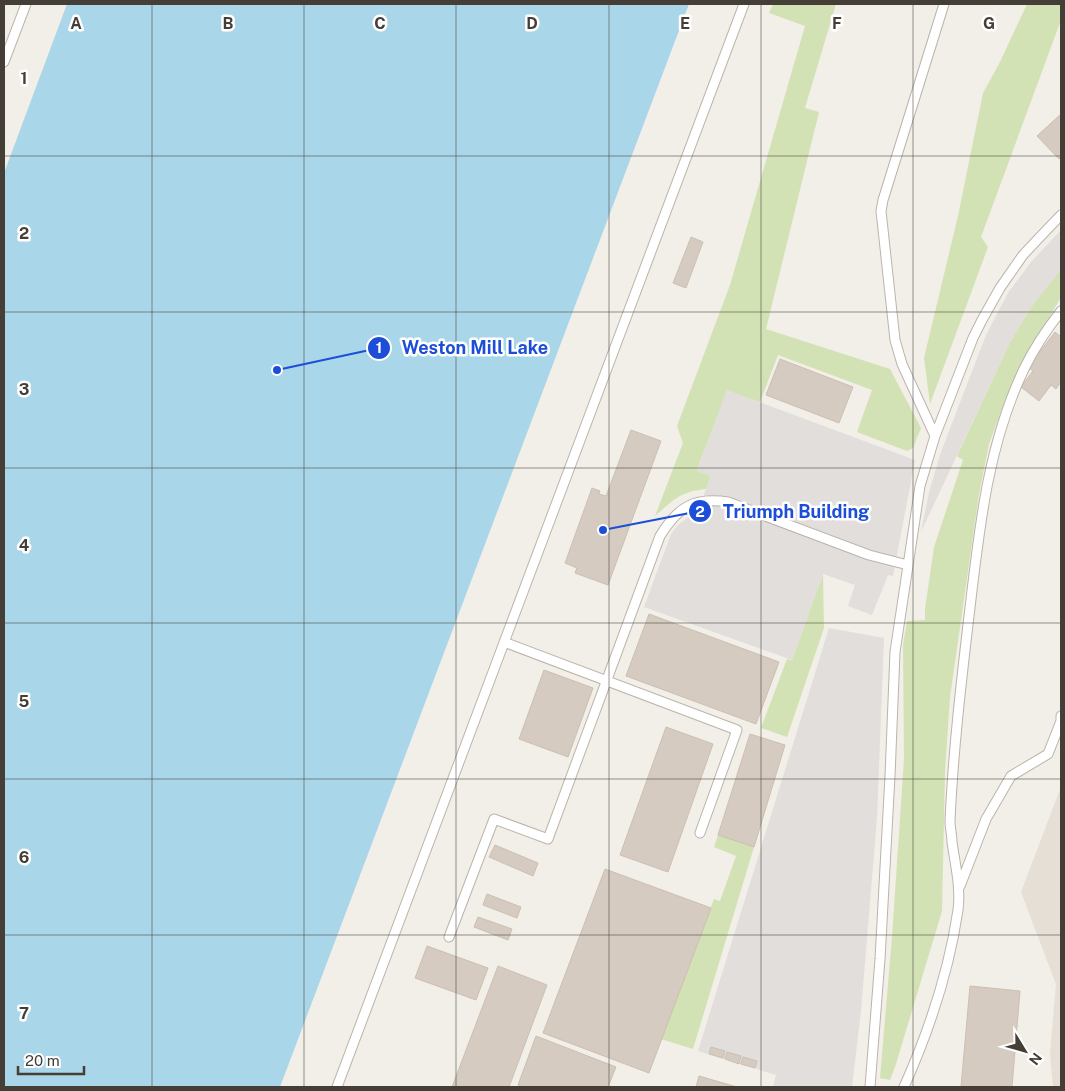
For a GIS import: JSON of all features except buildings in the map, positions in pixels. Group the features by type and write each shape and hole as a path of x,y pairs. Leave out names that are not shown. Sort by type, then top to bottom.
{"lane":[{"path":"4,62 26,4"},
{"path":"337,1087 744,4"},
{"path":"936,436 898,352 881,211 944,4"},
{"path":"870,1087 880,959 895,652 920,486 936,436 973,338 991,303 1024,255 1061,215"},
{"path":"904,1087 912,1070 942,986 958,908 959,888 950,825 954,762 980,528 994,454 1005,414 1024,368 1040,340 1061,311"},
{"path":"449,937 494,819 548,839 660,536 676,513 693,504 708,501 728,502 869,555 908,565"},
{"path":"504,642 737,730 700,833"},
{"path":"959,888 986,819 1011,776 1048,754 1061,721 1061,716"}],"shaded area":[{"path":"1061,230 1061,269 1031,307 1009,344 921,532 929,492 941,452 986,335 1008,293 1031,262"},
{"path":"727,390 915,460 893,576 888,575 872,615 848,606 855,585 823,574 792,660 644,607 671,534 687,518 697,514 711,476 697,471"},
{"path":"829,628 884,638 877,818 861,1011 852,1087 773,1087 776,1075 698,1051"},
{"path":"1061,787 1061,1087 1053,1087 1050,1054 1056,984 1021,892"}],"green space":[{"path":"773,4 836,4 805,108 819,112 766,329 890,369 921,428 913,448 907,451 857,432 872,390 778,355 760,402 727,391 697,470 711,476 706,489 683,494 655,516 683,443 677,426 730,285 805,26 769,13"},
{"path":"1027,4 1061,4 1061,20 981,237 988,247 930,404 924,358 958,216 983,93 1000,62"},
{"path":"1061,269 1061,297 1025,360 1005,400 989,444 979,494 950,697 945,771 942,911 896,1064 890,1080 880,1078 904,759 903,645 907,621 925,620 934,547 963,460 957,456 1009,344 1031,307"},
{"path":"823,574 824,628 787,737 761,728 787,659 792,660"},
{"path":"718,835 754,847 693,1049 661,1039 714,899 720,901 736,856 714,847"}],"water":[{"path":"67,4 689,4 280,1087 4,1087 4,173"}],"place":[{"name":"Weston Mill Lake","path":"277,370"},
{"name":"Triumph Building","path":"603,530"}]}
